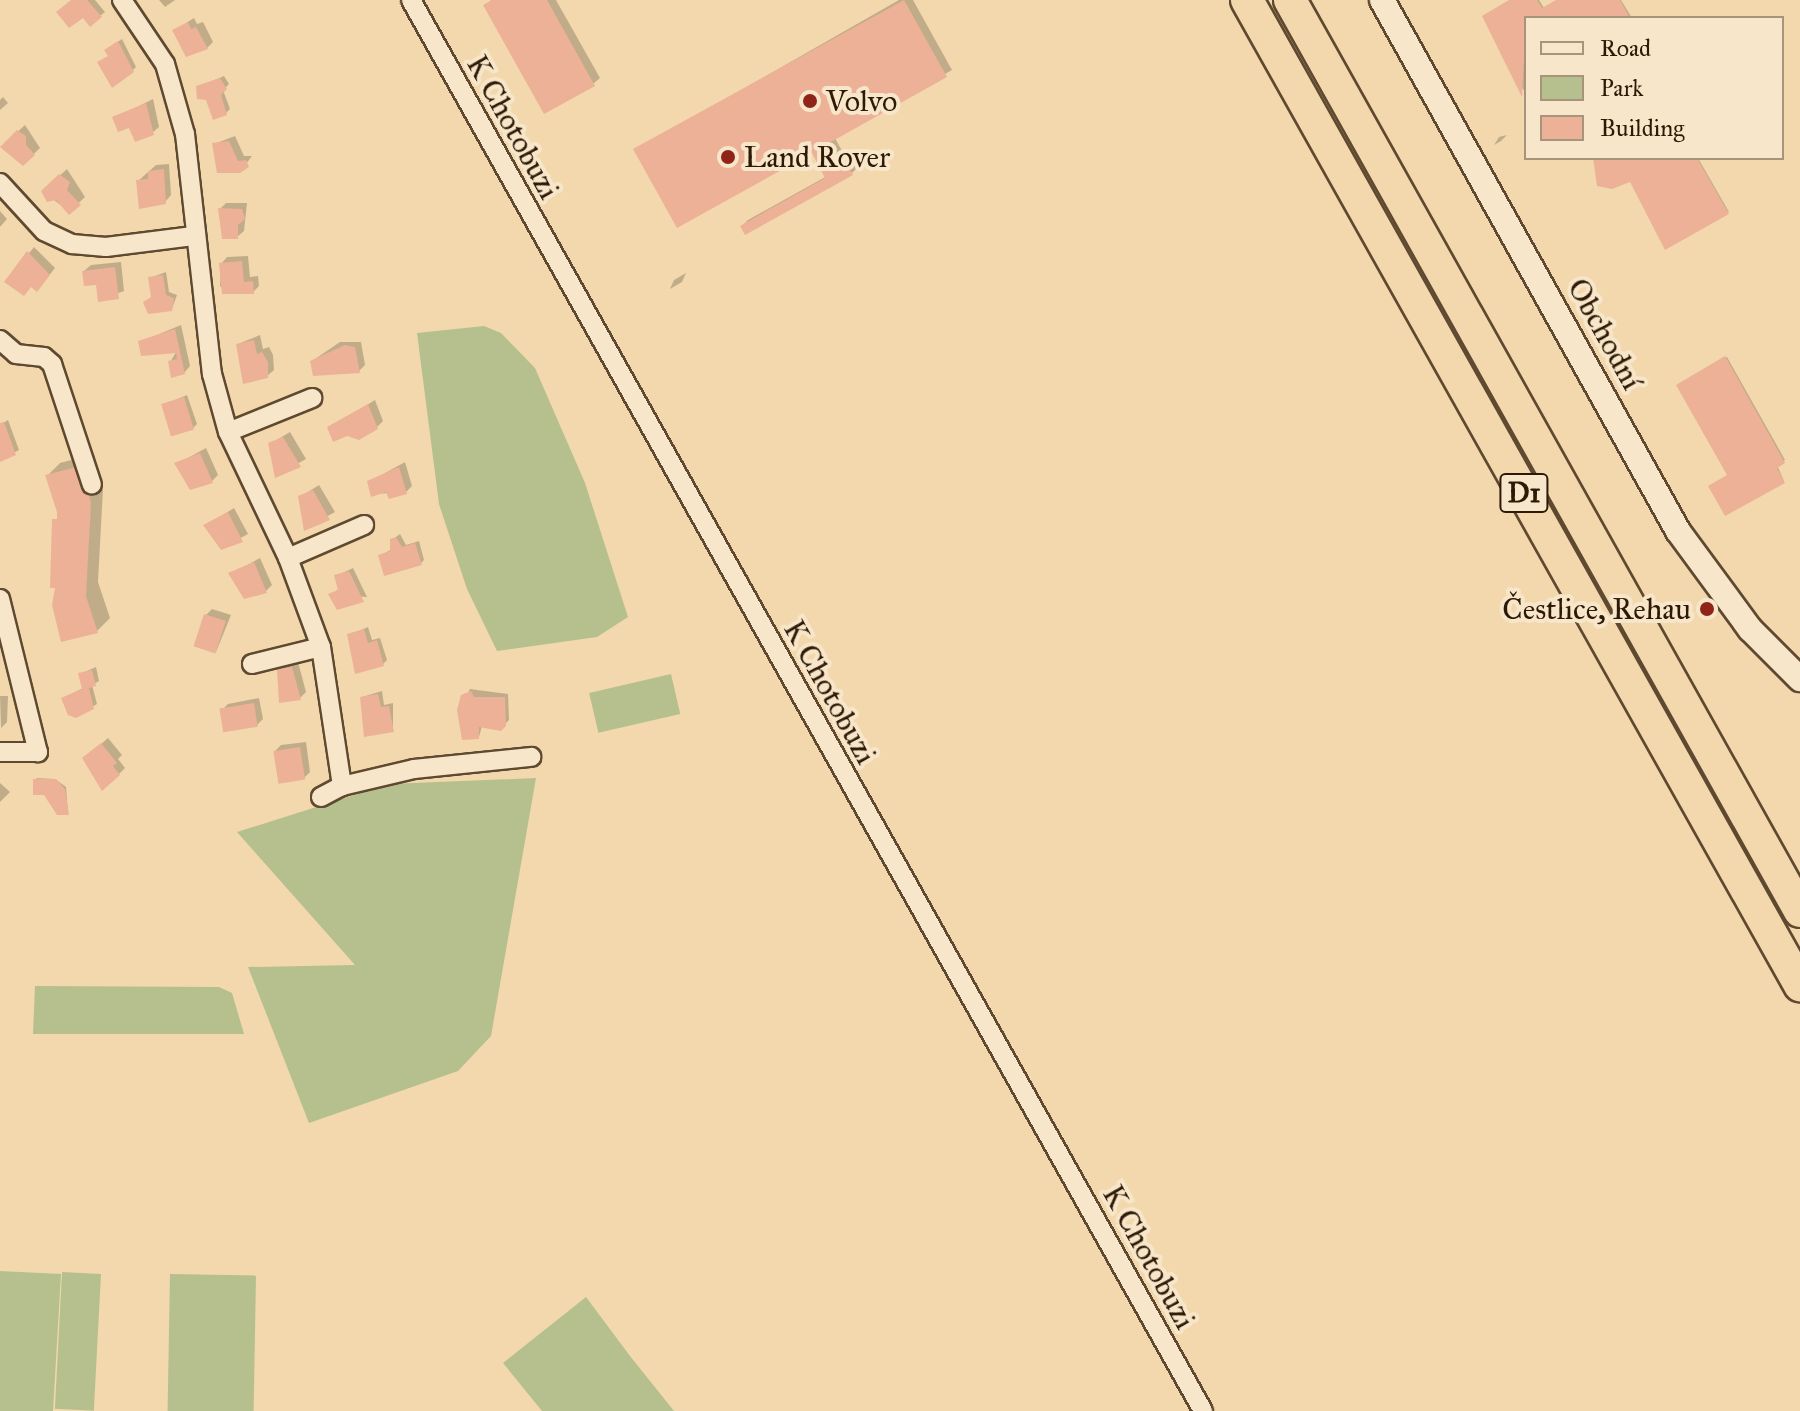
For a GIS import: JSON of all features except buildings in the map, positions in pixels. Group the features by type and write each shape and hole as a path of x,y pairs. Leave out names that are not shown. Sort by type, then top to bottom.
{"highway":[{"name":"D1","path":"1247,0 1800,985"},
{"name":"D1","path":"1290,0 1800,911"}],"street":[{"path":"122,0 165,64 185,134 193,236 212,374 228,432 288,558 321,647 342,786"},
{"name":"K Chotobuzi","path":"411,0 1203,1411"},
{"name":"Obchodní","path":"1382,0 1678,531 1750,629 1800,679"},
{"path":"0,183 44,231 72,244 106,247 193,236"},
{"path":"0,340 16,354 44,357 52,364 92,485"},
{"path":"228,432 312,398"},
{"path":"288,558 364,525"},
{"path":"0,599 38,752 0,752"},
{"path":"252,664 321,647"},
{"path":"321,797 342,786 414,769 531,757"}],"green space":[{"path":"484,326 501,333 535,368 585,483 628,617 597,637 497,651 467,589 439,504 417,333"},
{"path":"671,674 680,714 598,733 589,693"},
{"path":"536,778 491,1036 458,1071 309,1123 248,967 355,965 237,832 389,784"},
{"path":"35,986 219,987 232,993 244,1034 33,1034"},
{"path":"0,1271 61,1274 53,1411 0,1411"},
{"path":"62,1272 101,1274 94,1411 55,1409"},
{"path":"170,1274 256,1276 254,1411 168,1411"},
{"path":"586,1297 674,1411 542,1411 503,1363"}],"place":[{"name":"Volvo","path":"810,101"},
{"name":"Land Rover","path":"728,157"},
{"name":"Čestlice, Rehau","path":"1707,609"}]}
